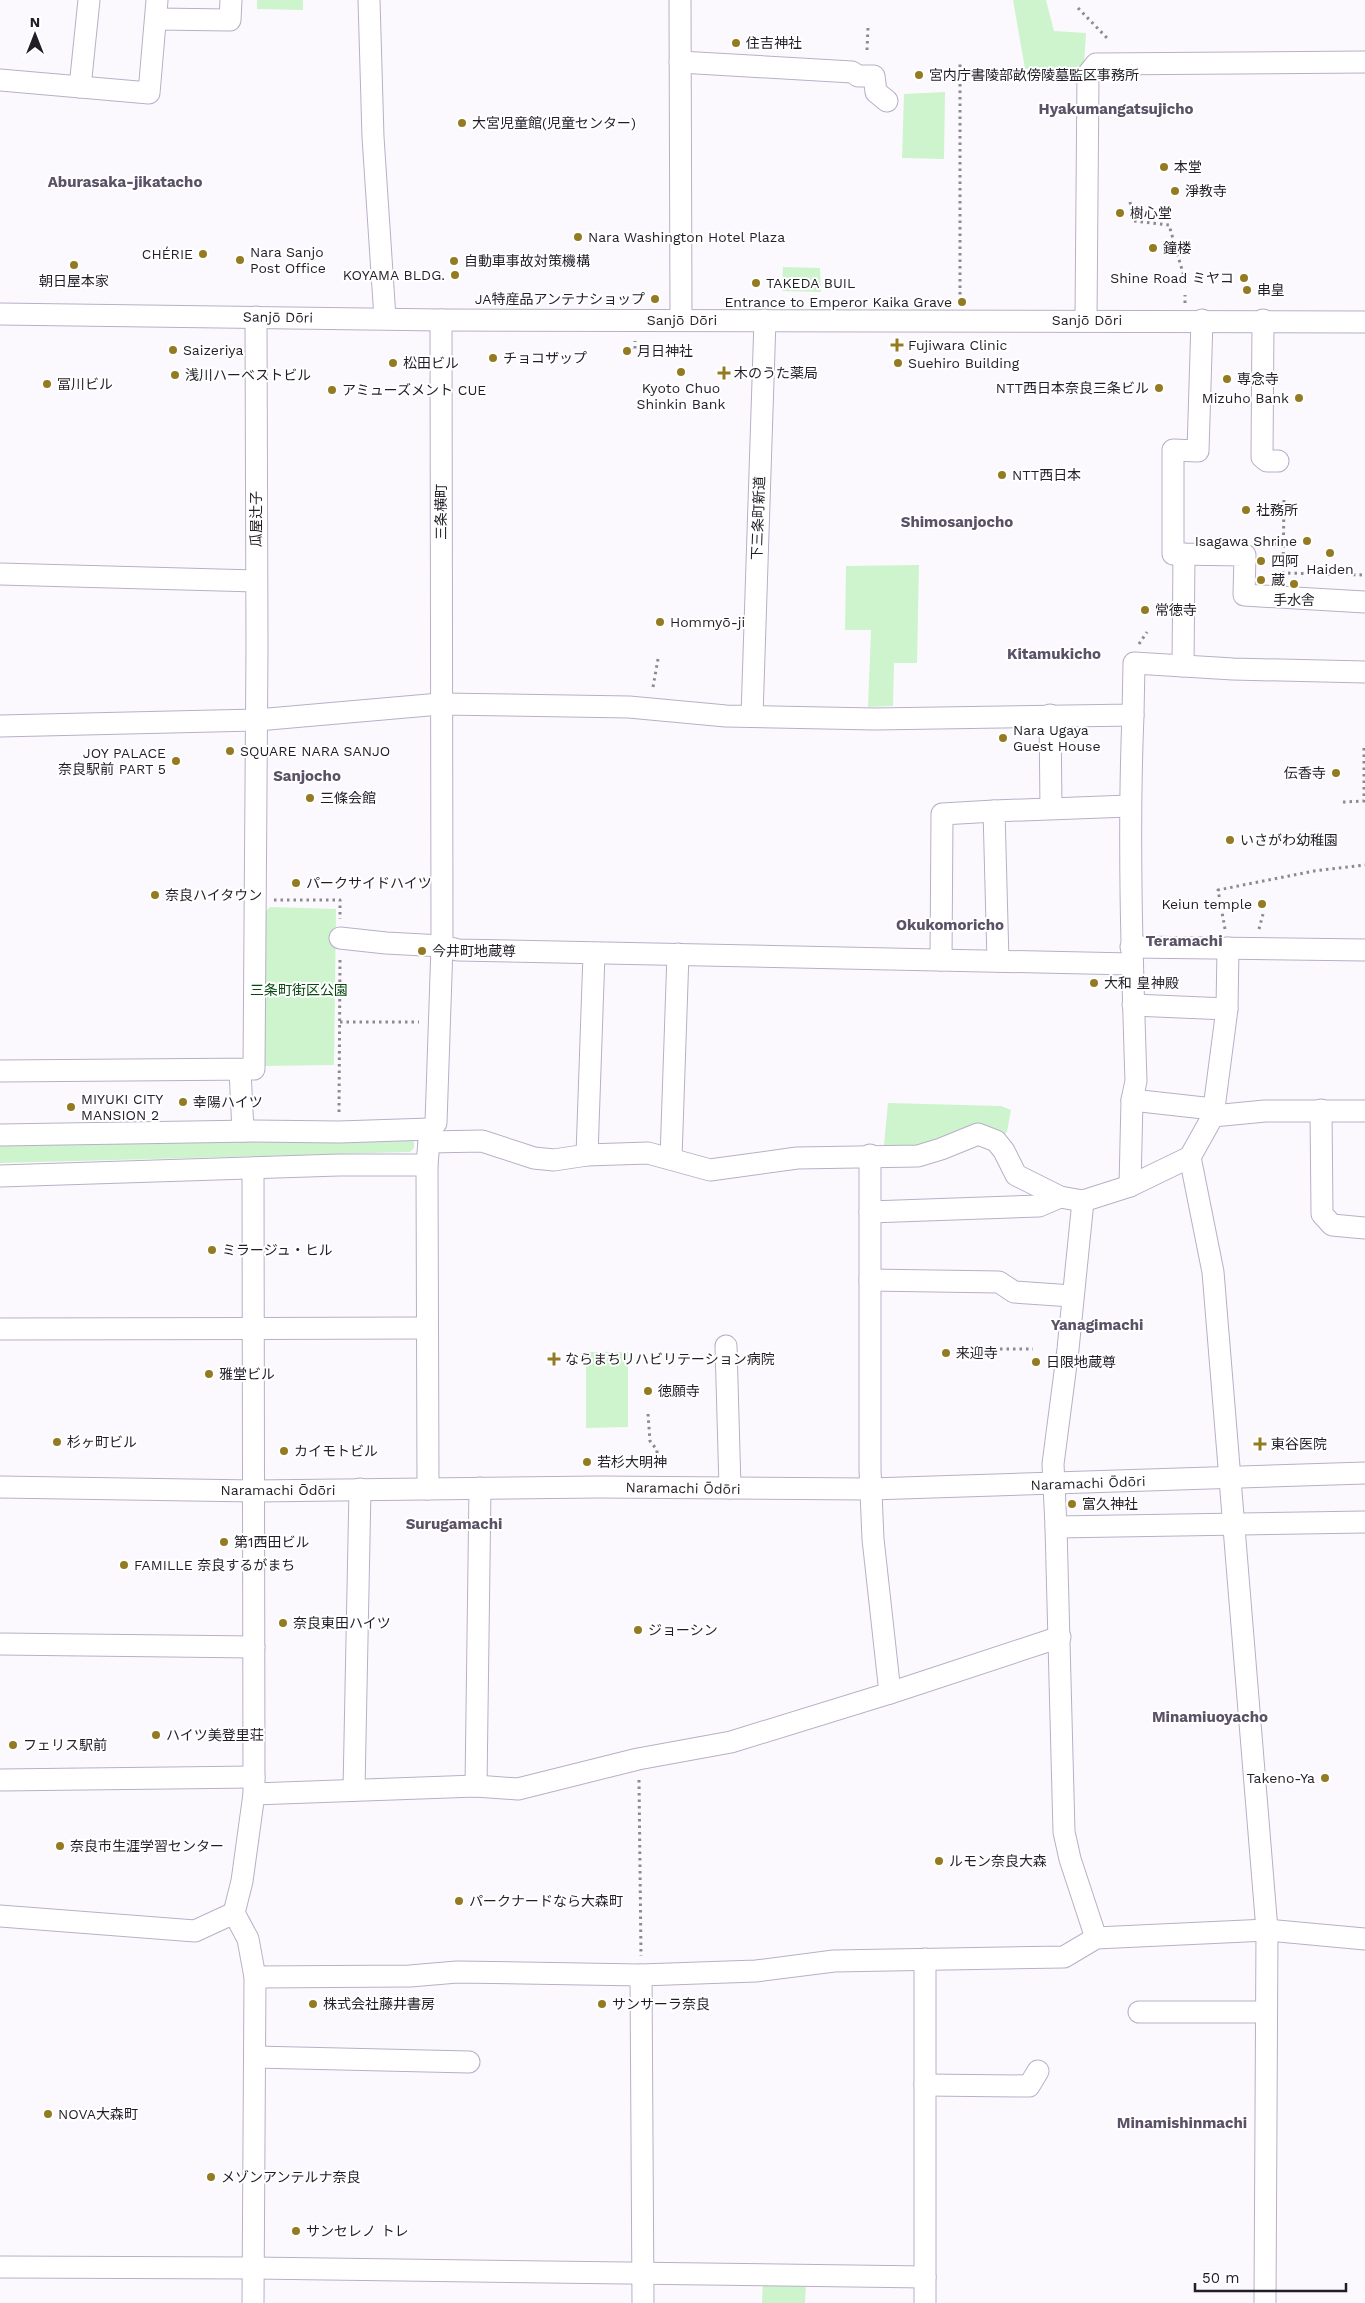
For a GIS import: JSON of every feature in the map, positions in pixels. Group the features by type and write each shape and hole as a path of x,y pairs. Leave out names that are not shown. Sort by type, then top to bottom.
{"street":[{"path":"80,87 89,0"},
{"path":"0,80 149,93 157,9 230,20 231,0"},
{"path":"369,0 373,137 385,318"},
{"path":"680,0 681,320"},
{"path":"680,62 852,72 858,76 874,76 876,92 887,101"},
{"path":"1086,319 1088,74 1096,64 1365,62"},
{"name":"Sanjō Dōri","path":"0,314 441,320 1086,319 1365,322"},
{"name":"瓜屋辻子","path":"240,1071 254,1069 257,720 256,317"},
{"name":"三条横町","path":"428,1489 427,1165 430,1135 436,1123 442,946 440,704 441,320"},
{"name":"下三条町新道","path":"752,716 765,320"},
{"path":"1202,320 1198,451 1173,450 1173,554 1245,555 1244,595 1365,602"},
{"path":"1263,320 1262,458 1267,461 1278,461"},
{"path":"1183,666 1184,554"},
{"path":"0,574 256,581"},
{"path":"1130,1186 1132,1100 1136,1081 1131,956 1129,806 1134,663 1365,672"},
{"path":"0,726 257,720 440,704 629,707 726,716 875,719 1133,715"},
{"path":"1050,715 1051,808"},
{"path":"941,960 942,814 1129,806"},
{"path":"994,811 998,962"},
{"path":"340,938 442,946 458,950 998,962 1131,956 1228,948 1365,950"},
{"path":"0,1135 243,1131 430,1135 482,1141 534,1158 554,1160 587,1155 648,1153 710,1170 797,1158 870,1155 918,1156 978,1134 996,1142 1004,1151 1016,1175 1060,1196 1082,1201 1130,1186 1190,1157 1213,1113 1227,1009 1228,948"},
{"path":"587,1155 594,954"},
{"path":"671,1158 678,954"},
{"path":"1133,1006 1227,1009"},
{"path":"0,1071 240,1071 243,1131"},
{"path":"1132,1100 1213,1113 1365,1110"},
{"path":"1321,1110 1322,1214 1332,1225 1365,1228"},
{"path":"870,1155 870,1469 872,1539 890,1692"},
{"path":"1190,1157 1213,1272 1267,1930 1265,2303"},
{"path":"0,1176 427,1165"},
{"path":"253,1168 254,1785 242,1881 234,1914 248,1939 255,1977 253,2303"},
{"path":"870,1212 1039,1206 1060,1196"},
{"path":"1082,1201 1068,1349 1053,1464 1060,1637 1064,1832 1070,1859 1096,1938"},
{"path":"870,1280 999,1282 1014,1292 1072,1296"},
{"path":"0,1329 427,1328"},
{"path":"726,1346 730,1488"},
{"name":"Naramachi Ōdōri","path":"0,1487 254,1491 480,1488 872,1489 1365,1473"},
{"path":"476,1786 480,1488"},
{"path":"354,1790 360,1489"},
{"path":"1056,1527 1365,1522"},
{"path":"0,1780 254,1785 354,1790 476,1786 518,1789 638,1759 731,1742 1060,1637"},
{"path":"0,1644 254,1647"},
{"path":"0,1916 195,1931 234,1914"},
{"path":"255,1977 410,1976 457,1972 641,1975 756,1971 834,1961 1064,1957 1096,1938 1267,1930 1365,1939"},
{"path":"924,2303 925,1959"},
{"path":"641,1975 643,2303"},
{"path":"1139,2012 1266,2012"},
{"path":"255,2057 469,2062"},
{"path":"925,2085 1029,2086 1038,2071"},
{"path":"0,2267 252,2268 925,2277"}],"path":[{"path":"1078,8 1107,38 1107,41"},
{"path":"867,50 868,28"},
{"path":"959,319 960,62"},
{"path":"1130,202 1134,221 1169,225 1185,280"},
{"path":"630,350 635,350 635,332"},
{"path":"1284,500 1283,573 1365,574"},
{"path":"1273,511 1283,512"},
{"path":"1326,566 1326,574"},
{"path":"1137,646 1148,632"},
{"path":"653,687 658,659"},
{"path":"1343,802 1364,801 1364,748"},
{"path":"1228,948 1218,890 1314,871 1365,864"},
{"path":"256,900 340,900 339,1132"},
{"path":"1259,933 1263,914"},
{"path":"340,1022 439,1022"},
{"path":"974,1349 1034,1349"},
{"path":"648,1414 650,1441 657,1450 657,1457"},
{"path":"638,1759 641,1975"}],"green space":[{"path":"257,0 303,0 303,10 257,9"},
{"path":"1013,0 1046,0 1054,31 1086,33 1084,67 1025,69"},
{"path":"945,92 944,159 902,158 904,94"},
{"path":"783,267 820,268 821,292 782,291"},
{"path":"919,565 917,663 894,663 893,706 868,707 871,630 845,630 846,566"},
{"name":"三条町街区公園","path":"270,907 336,909 334,1065 263,1066 262,915"},
{"path":"888,1103 1001,1106 1011,1110 1007,1132 996,1141 883,1155"},
{"path":"414,1134 414,1148 410,1152 0,1163 0,1143"},
{"path":"586,1352 628,1352 628,1427 586,1428"},
{"path":"763,2283 806,2284 805,2303 762,2303"}],"place":[{"name":"住吉神社","path":"736,43"},
{"name":"宮内庁書陵部畝傍陵墓監区事務所","path":"919,75"},
{"name":"大宮児童館(児童センター)","path":"462,123"},
{"name":"本堂","path":"1164,167"},
{"name":"淨教寺","path":"1175,191"},
{"name":"樹心堂","path":"1120,213"},
{"name":"Nara Washington Hotel Plaza","path":"578,237"},
{"name":"鐘楼","path":"1153,248"},
{"name":"CHÉRIE","path":"203,254"},
{"name":"Nara Sanjo Post Office","path":"240,260"},
{"name":"自動車事故対策機構","path":"454,261"},
{"name":"朝日屋本家","path":"74,265"},
{"name":"KOYAMA BLDG.","path":"455,275"},
{"name":"Shine Road ミヤコ","path":"1244,278"},
{"name":"TAKEDA BUIL","path":"756,283"},
{"name":"串皇","path":"1247,290"},
{"name":"JA特産品アンテナショップ","path":"655,299"},
{"name":"Entrance to Emperor Kaika Grave","path":"962,302"},
{"name":"Fujiwara Clinic","path":"897,345"},
{"name":"Saizeriya","path":"173,350"},
{"name":"月日神社","path":"627,351"},
{"name":"チョコザップ","path":"493,358"},
{"name":"松田ビル","path":"393,363"},
{"name":"Suehiro Building","path":"898,363"},
{"name":"Kyoto Chuo Shinkin Bank","path":"681,372"},
{"name":"木のうた薬局","path":"724,373"},
{"name":"浅川ハーベストビル","path":"175,375"},
{"name":"専念寺","path":"1227,379"},
{"name":"冨川ビル","path":"47,384"},
{"name":"NTT西日本奈良三条ビル","path":"1159,388"},
{"name":"アミューズメント CUE","path":"332,390"},
{"name":"Mizuho Bank","path":"1299,398"},
{"name":"NTT西日本","path":"1002,475"},
{"name":"社務所","path":"1246,510"},
{"name":"Isagawa Shrine","path":"1307,541"},
{"name":"Haiden","path":"1330,553"},
{"name":"四阿","path":"1261,561"},
{"name":"蔵","path":"1261,580"},
{"name":"手水舎","path":"1294,584"},
{"name":"常徳寺","path":"1145,610"},
{"name":"Hommyō-ji","path":"660,622"},
{"name":"Nara Ugaya Guest House","path":"1003,738"},
{"name":"SQUARE NARA SANJO","path":"230,751"},
{"name":"JOY PALACE 奈良駅前 PART 5","path":"176,761"},
{"name":"伝香寺","path":"1336,773"},
{"name":"三條会館","path":"310,798"},
{"name":"いさがわ幼稚園","path":"1230,840"},
{"name":"パークサイドハイツ","path":"296,883"},
{"name":"奈良ハイタウン","path":"155,895"},
{"name":"Keiun temple","path":"1262,904"},
{"name":"今井町地蔵尊","path":"422,951"},
{"name":"大和 皇神殿","path":"1094,983"},
{"name":"幸陽ハイツ","path":"183,1102"},
{"name":"MIYUKI CITY MANSION 2","path":"71,1107"},
{"name":"ミラージュ・ヒル","path":"212,1250"},
{"name":"来迎寺","path":"946,1353"},
{"name":"ならまちリハビリテーション病院","path":"554,1359"},
{"name":"日限地蔵尊","path":"1036,1362"},
{"name":"雅堂ビル","path":"209,1374"},
{"name":"徳願寺","path":"648,1391"},
{"name":"杉ヶ町ビル","path":"57,1442"},
{"name":"東谷医院","path":"1260,1444"},
{"name":"カイモトビル","path":"284,1451"},
{"name":"若杉大明神","path":"587,1462"},
{"name":"富久神社","path":"1072,1504"},
{"name":"第1西田ビル","path":"224,1542"},
{"name":"FAMILLE 奈良するがまち","path":"124,1565"},
{"name":"奈良東田ハイツ","path":"283,1623"},
{"name":"ジョーシン","path":"638,1630"},
{"name":"ハイツ美登里荘","path":"156,1735"},
{"name":"フェリス駅前","path":"13,1745"},
{"name":"Takeno-Ya","path":"1325,1778"},
{"name":"奈良市生涯学習センター","path":"60,1846"},
{"name":"ルモン奈良大森","path":"939,1861"},
{"name":"パークナードなら大森町","path":"459,1901"},
{"name":"株式会社藤井書房","path":"313,2004"},
{"name":"サンサーラ奈良","path":"602,2004"},
{"name":"NOVA大森町","path":"48,2114"},
{"name":"メゾンアンテルナ奈良","path":"211,2177"},
{"name":"サンセレノ トレ","path":"296,2231"}],"district":[{"name":"Hyakumangatsujicho","path":"1116,109"},
{"name":"Aburasaka-jikatacho","path":"125,182"},
{"name":"Shimosanjocho","path":"957,522"},
{"name":"Kitamukicho","path":"1054,654"},
{"name":"Sanjocho","path":"307,776"},
{"name":"Okukomoricho","path":"950,925"},
{"name":"Teramachi","path":"1184,941"},
{"name":"Yanagimachi","path":"1097,1325"},
{"name":"Surugamachi","path":"454,1524"},
{"name":"Minamiuoyacho","path":"1210,1717"},
{"name":"Minamishinmachi","path":"1182,2123"}]}
